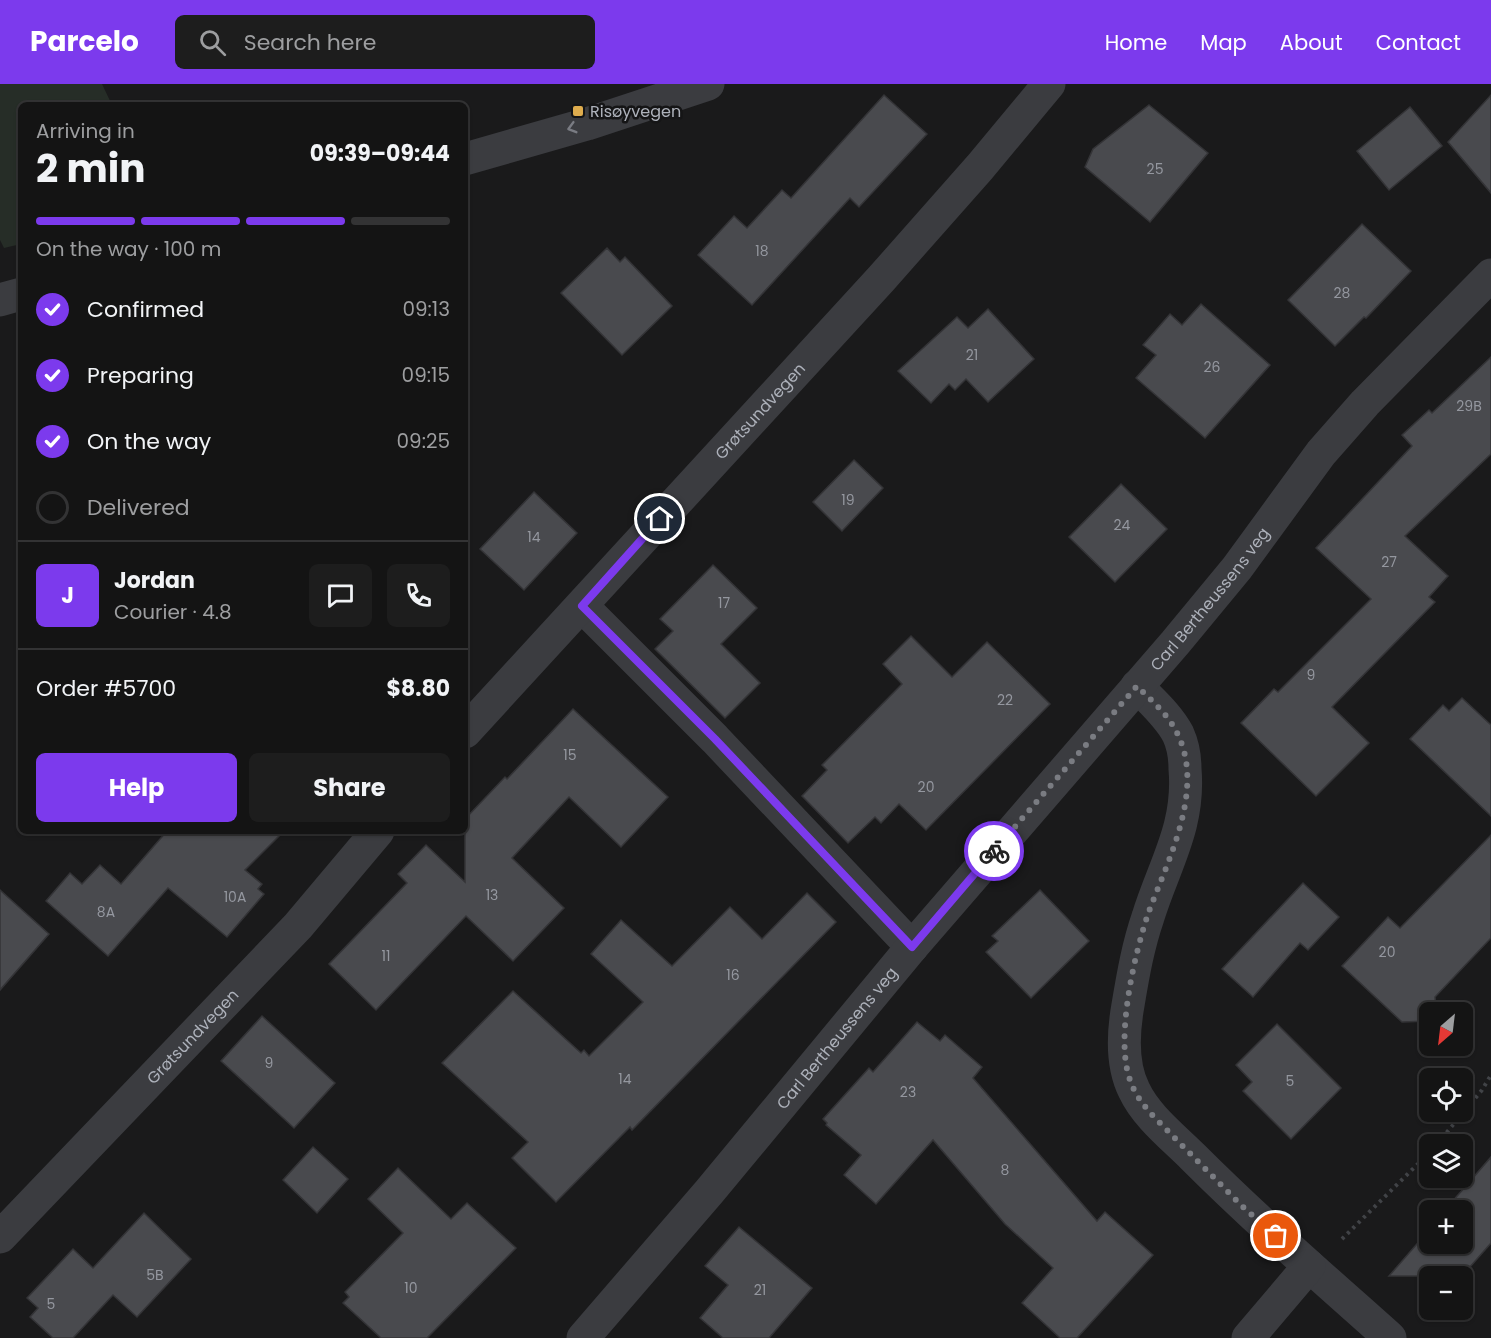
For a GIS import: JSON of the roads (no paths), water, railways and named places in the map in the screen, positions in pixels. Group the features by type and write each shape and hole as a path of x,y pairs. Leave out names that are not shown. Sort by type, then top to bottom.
{"street":[{"path":"468,158 587,124 708,84"},
{"name":"Grøtsundvegen","path":"468,729 881,279 980,167 1048,84"},
{"name":"Carl Bertheussens veg","path":"583,1338 709,1192 912,947 1237,568 1328,445 1365,403 1491,275"},
{"path":"0,300 18,295"},
{"path":"582,606 715,739 912,947"},
{"path":"1137,686 1169,719 1178,735 1184,753 1186,783 1184,812 1176,845 1148,915 1136,958 1125,1026 1124,1054 1129,1077 1143,1105 1166,1130 1243,1207 1390,1338"},
{"name":"Grøtsundvegen","path":"0,1237 298,926 375,834"},
{"path":"1248,1338 1309,1266"}],"place":[{"name":"Risøyvegen","path":"578,111"}]}
